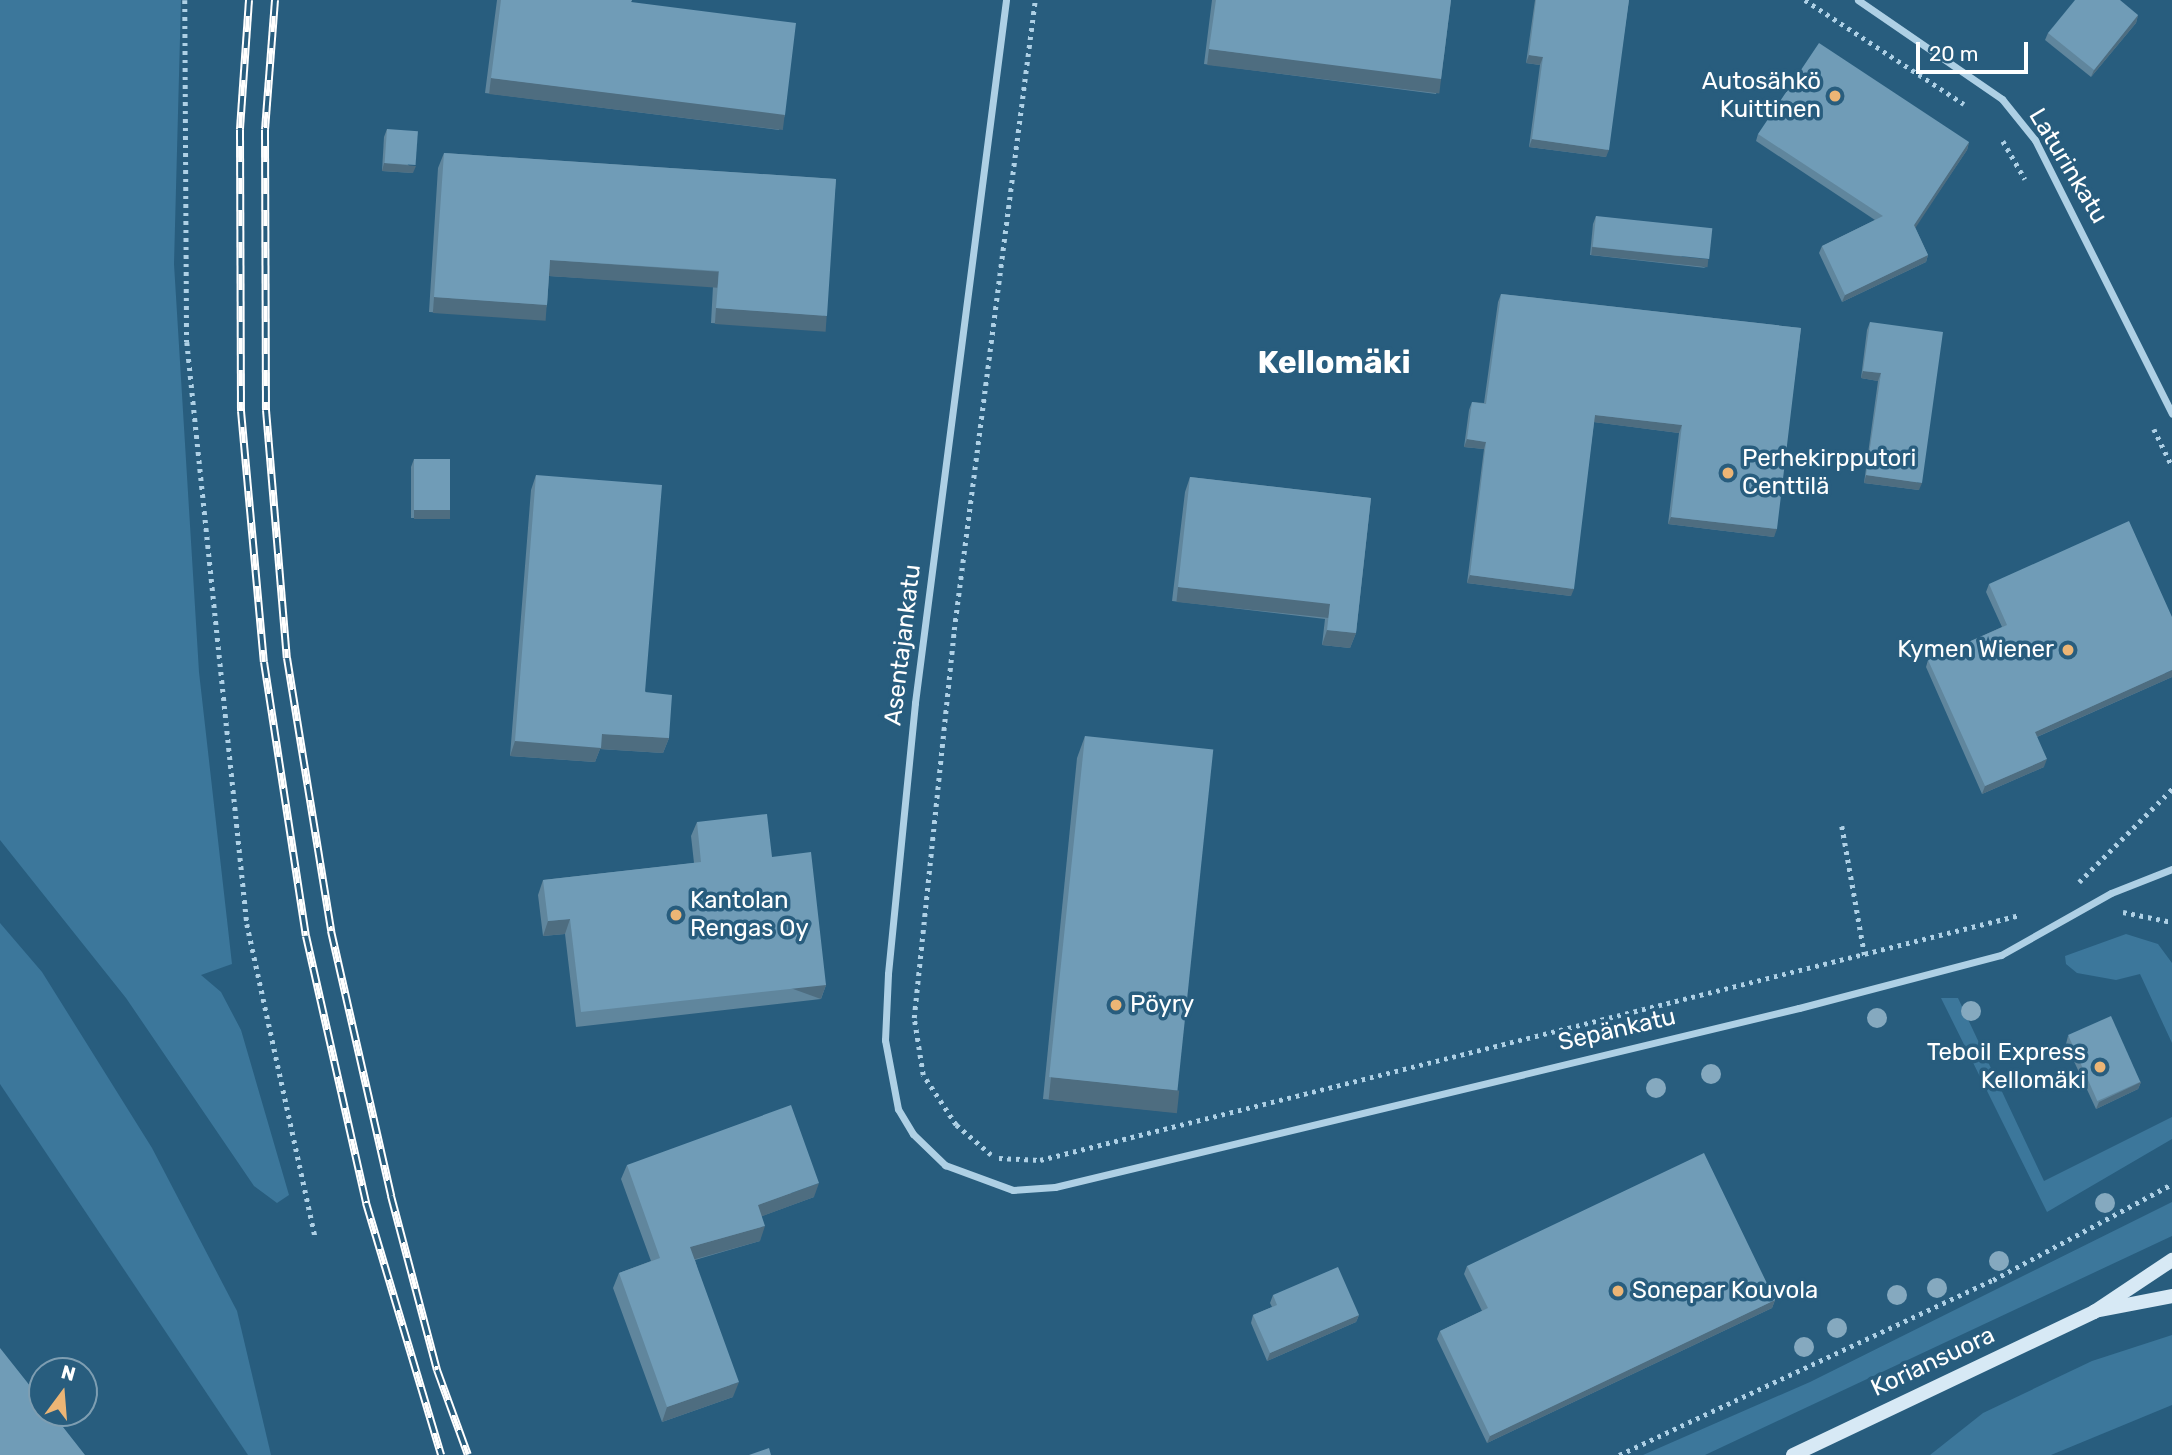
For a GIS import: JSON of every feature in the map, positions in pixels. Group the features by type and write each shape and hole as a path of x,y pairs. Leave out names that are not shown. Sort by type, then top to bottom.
{"main road":[{"name":"Koriansuora","path":"1793,1455 2094,1312 2172,1260"},
{"name":"Koriansuora","path":"2094,1312 2172,1296"}],"street":[{"name":"Asentajankatu","path":"1006,0 915,703 886,1040 898,1109 913,1134 946,1165 1013,1190 1055,1187"},
{"name":"Laturinkatu","path":"1858,0 2003,99 2035,140 2172,414"},
{"name":"Sepänkatu","path":"1055,1187 2001,955 2111,893 2172,869"}],"path":[{"path":"185,0 187,342 247,924 315,1237"},
{"path":"1035,0 916,976 923,1075 956,1125 993,1157 1040,1160 1865,957 2034,909"},
{"path":"1805,0 1974,111"},
{"path":"2000,138 2028,184"},
{"path":"2148,416 2172,466"},
{"path":"2074,887 2172,789"},
{"path":"1842,826 1865,957"},
{"path":"2126,916 2172,922"},
{"path":"1619,1455 1993,1280 2172,1184"}],"shaded area":[{"path":"0,0 181,0 174,264 199,672 232,964 201,975 221,992 241,1030 289,1195 277,1203 254,1186 126,998 0,840"},
{"path":"0,923 42,972 152,1148 237,1311 271,1455 248,1455 0,1084"},
{"path":"2126,934 2158,944 2172,963 2172,1043 2140,974 2116,980 2077,973 2066,964 2065,956"},
{"path":"1941,998 1958,998 2044,1181 2172,1117 2172,1139 2047,1212"},
{"path":"2172,1202 2172,1236 1705,1455 1643,1455 1810,1382"},
{"path":"2172,1335 2172,1405 2051,1455 1930,1455 1983,1413 2092,1361"}],"building":[{"path":"501,0 632,0 631,2 796,23 785,115 491,78"},
{"path":"1216,0 1451,0 1441,79 1209,49"},
{"path":"1536,0 1629,0 1609,150 1532,139 1543,57 1529,55"},
{"path":"2075,0 2120,0 2138,15 2094,70 2048,33"},
{"name":"Autosähkö Kuittinen","path":"1819,43 1969,142 1914,225 1928,255 1845,295 1822,246 1883,216 1758,134"},
{"path":"387,129 418,131 416,165 385,163"},
{"path":"444,153 836,179 827,316 716,308 719,271 550,260 547,305 434,297"},
{"path":"1596,216 1712,228 1709,259 1593,247"},
{"path":"1501,294 1801,328 1777,529 1671,517 1682,425 1595,415 1574,589 1470,575 1486,442 1467,439 1472,402 1486,404"},
{"path":"1870,322 1943,332 1922,483 1866,475 1881,373 1863,371"},
{"path":"414,459 450,459 450,510 414,510"},
{"path":"536,475 662,485 645,692 672,695 669,738 602,734 601,748 515,741"},
{"path":"1190,477 1371,498 1356,633 1327,630 1330,604 1178,587"},
{"name":"Kymen Wiener","path":"2129,521 2172,617 2172,670 2035,732 2047,759 1985,786 1928,660 2007,625 1989,584"},
{"name":"Pöyry","path":"1085,736 1213,749 1177,1091 1049,1077"},
{"name":"Kantolan Rengas Oy","path":"767,814 772,857 811,852 826,985 581,1012 570,919 548,921 543,880 701,862 697,822"},
{"path":"2111,1016 2140,1082 2097,1101 2068,1035"},
{"path":"791,1105 819,1183 758,1205 765,1226 690,1247 739,1382 667,1407 619,1273 660,1258 627,1165"},
{"name":"Sonepar Kouvola","path":"1704,1153 1775,1300 1490,1436 1440,1331 1488,1308 1467,1266"},
{"path":"1338,1267 1359,1315 1270,1353 1253,1315 1277,1305 1273,1295"},
{"path":"0,1348 28,1383 28,1427 63,1427 85,1455 0,1455"},
{"path":"769,1448 771,1455 749,1455"}],"railway":[{"path":"249,0 240,130 241,411 264,662 306,936 366,1203 441,1455"},
{"path":"275,0 265,130 266,410 287,658 331,931 391,1196 437,1370 468,1455"}],"place":[{"name":"Autosähkö Kuittinen","path":"1835,96"},
{"name":"Perhekirpputori Centtilä","path":"1728,473"},
{"name":"Kymen Wiener","path":"2068,650"},
{"name":"Kantolan Rengas Oy","path":"676,915"},
{"name":"Pöyry","path":"1116,1005"},
{"name":"Teboil Express Kellomäki","path":"2100,1067"},
{"name":"Sonepar Kouvola","path":"1618,1291"}],"district":[{"name":"Kellomäki","path":"1334,362"}]}
